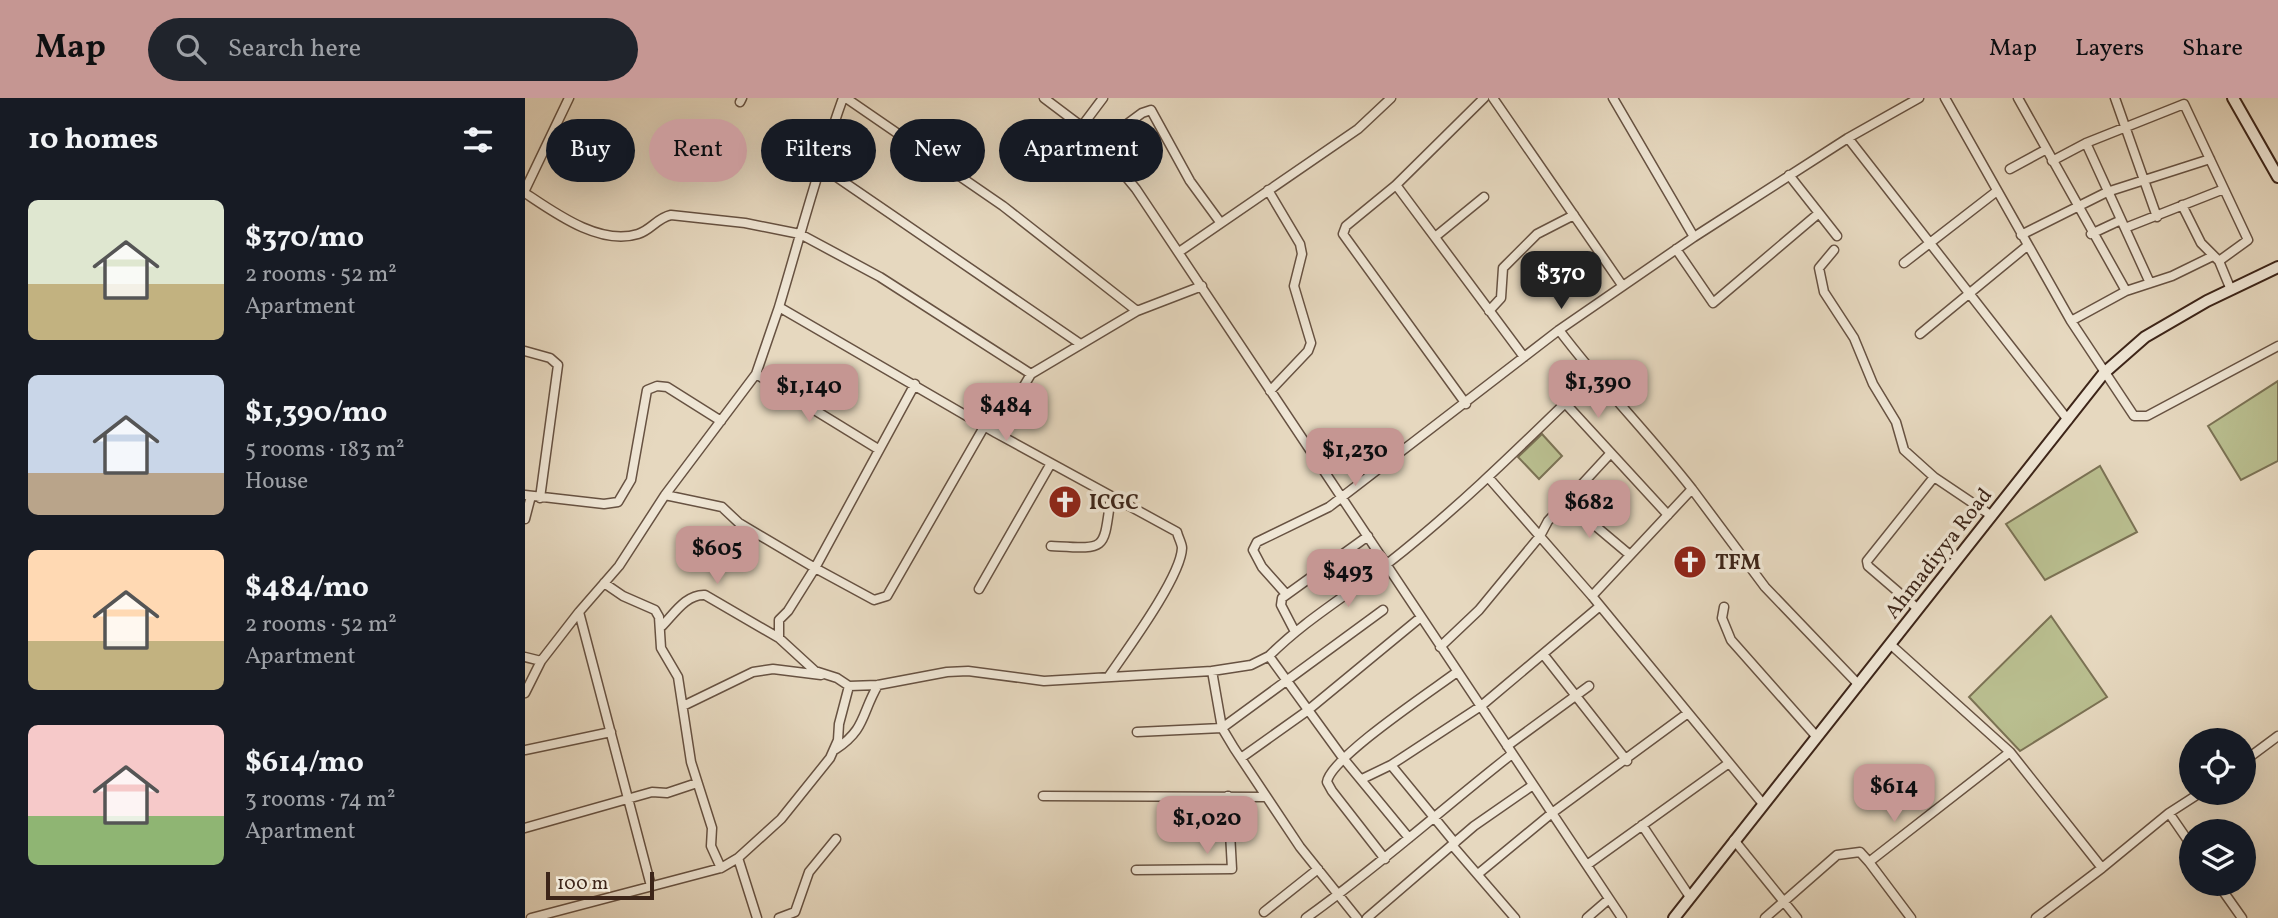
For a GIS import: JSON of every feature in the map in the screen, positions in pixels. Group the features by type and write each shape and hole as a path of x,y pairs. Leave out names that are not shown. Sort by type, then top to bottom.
{"street":[{"path":"568,98 525,192 577,224 607,234 636,235 661,217 671,215 745,223 800,234 880,277 1031,374"},
{"path":"836,119 844,98 1003,206 1137,311"},
{"path":"1044,98 1072,119"},
{"path":"1087,119 1103,98"},
{"path":"1179,252 1358,129 1391,98"},
{"path":"1466,404 1343,234 1346,226 1397,185 1484,98"},
{"path":"1493,98 1622,285"},
{"path":"1612,98 1694,237"},
{"path":"1286,594 1262,566 1254,546 1297,521 1322,511 1622,285 1789,175 1919,98"},
{"path":"1945,98 2021,236 2127,410 2140,418 2278,346"},
{"path":"2018,98 2091,234 2126,291"},
{"path":"2115,98 2157,217"},
{"path":"2232,98 2278,177"},
{"path":"2052,161 2086,143 2184,104 2248,241 2216,258 2126,291 2071,321"},
{"path":"1134,119 1151,110 1156,119"},
{"path":"1163,132 1190,181 1220,222"},
{"path":"1848,138 2068,421"},
{"path":"2086,143 2150,283"},
{"path":"2010,169 2045,150"},
{"path":"2021,236 2107,192 2210,159"},
{"path":"1789,175 1837,236"},
{"path":"525,693 541,662 604,583 755,374 779,307 814,182"},
{"path":"844,182 1079,343"},
{"path":"1130,182 1342,495 1622,918"},
{"path":"1397,185 1524,357"},
{"path":"2091,234 2157,217 2224,189"},
{"path":"1268,190 1300,244 1302,254 1294,286 1311,343 1308,351 1270,391"},
{"path":"1904,263 1997,191"},
{"path":"1435,237 1485,197"},
{"path":"2182,205 2200,243 2216,258 2231,290"},
{"path":"1676,249 1713,303 1819,213"},
{"path":"1489,311 1501,298 1503,268 1537,234 1574,215"},
{"path":"1920,334 2027,246"},
{"path":"1834,250 1819,268 1825,292 1854,338 1873,384 1896,422 1904,450 1934,477 1992,516"},
{"name":"Ahmadiyya Road","path":"1674,918 2104,373 2145,337 2278,267"},
{"path":"996,433 1031,374 1079,343 1137,311 1202,286"},
{"path":"779,307 1050,465 1177,533 1182,547 1175,568 1142,628 1109,676"},
{"path":"1559,330 1593,376 1654,440 1765,587 1858,684"},
{"path":"525,351 550,358 558,365 532,497 525,519"},
{"path":"755,374 878,449"},
{"path":"662,626 686,601 697,595 705,595 779,638 815,671 849,686 878,685 957,671 1044,681 1212,671 1251,665 1269,656 1294,630 1387,564 1488,477 1593,376"},
{"path":"779,638 779,620 788,611 815,568 915,384"},
{"path":"532,497 604,504 618,502 631,480 647,390 657,386 667,387 721,421"},
{"path":"1565,403 1609,454 1668,515"},
{"path":"666,495 722,507 739,523 874,600 887,596 984,427"},
{"path":"1440,646 1479,610 1540,536 1548,522 1609,454"},
{"path":"979,589 1050,465"},
{"path":"1488,477 1592,596 1763,804"},
{"path":"1918,609 1868,566 1867,561 1934,477"},
{"path":"1592,596 1692,489"},
{"path":"1051,547 1093,549 1101,544 1107,532 1111,496"},
{"path":"1567,502 1630,555"},
{"path":"1294,630 1281,605 1286,594 1368,536"},
{"path":"604,583 624,596 655,610 662,626 661,648 678,677 697,783 712,828 711,846 721,868"},
{"path":"1362,779 1391,765 1481,706 1600,606"},
{"path":"1724,607 1721,618 1731,639 1817,736"},
{"path":"1137,732 1222,727 1383,610"},
{"path":"579,612 651,886"},
{"path":"1241,758 1307,710 1421,617"},
{"path":"1891,644 2010,752 2102,868"},
{"path":"1543,654 1626,761"},
{"path":"1269,656 1343,758 1409,838"},
{"path":"525,657 541,662"},
{"path":"683,706 753,672 767,669 831,676"},
{"path":"1212,671 1222,727 1266,797 1357,918"},
{"path":"1385,859 1327,782 1328,775 1343,758 1457,672"},
{"path":"531,918 721,868 738,858 781,819 836,749 859,730 866,706 878,685"},
{"path":"836,749 849,686"},
{"path":"1507,746 1589,686"},
{"path":"1478,874 1552,813 1688,713"},
{"path":"525,750 611,733"},
{"path":"2256,752 2278,736"},
{"path":"1868,862 2010,752"},
{"path":"1305,918 1385,859 1512,754"},
{"path":"1587,865 1729,763"},
{"path":"1391,765 1515,918"},
{"path":"525,828 652,792 677,791 697,783"},
{"path":"1367,918 1453,844 1533,785"},
{"path":"1043,796 1266,797"},
{"path":"1136,870 1232,869 1228,796"},
{"path":"2036,918 2181,805"},
{"path":"2169,813 2179,828"},
{"path":"1642,825 1690,897"},
{"path":"781,918 795,912 809,872 836,839"},
{"path":"1734,840 1797,918"},
{"path":"1765,918 1837,855 1860,852 1911,918"},
{"path":"738,858 757,918"},
{"path":"1264,912 1318,869"},
{"path":"2226,896 2242,918"},
{"path":"1587,918 1609,899"}],"green space":[{"path":"2278,381 2278,461 2241,480 2208,426"},
{"path":"1542,434 1562,456 1539,479 1518,457"},
{"path":"2100,466 2137,532 2045,580 2006,524"},
{"path":"2051,616 2107,697 2020,751 1969,697"}],"place":[{"name":"ICGC","path":"1065,502"},
{"name":"TFM","path":"1690,562"}]}
